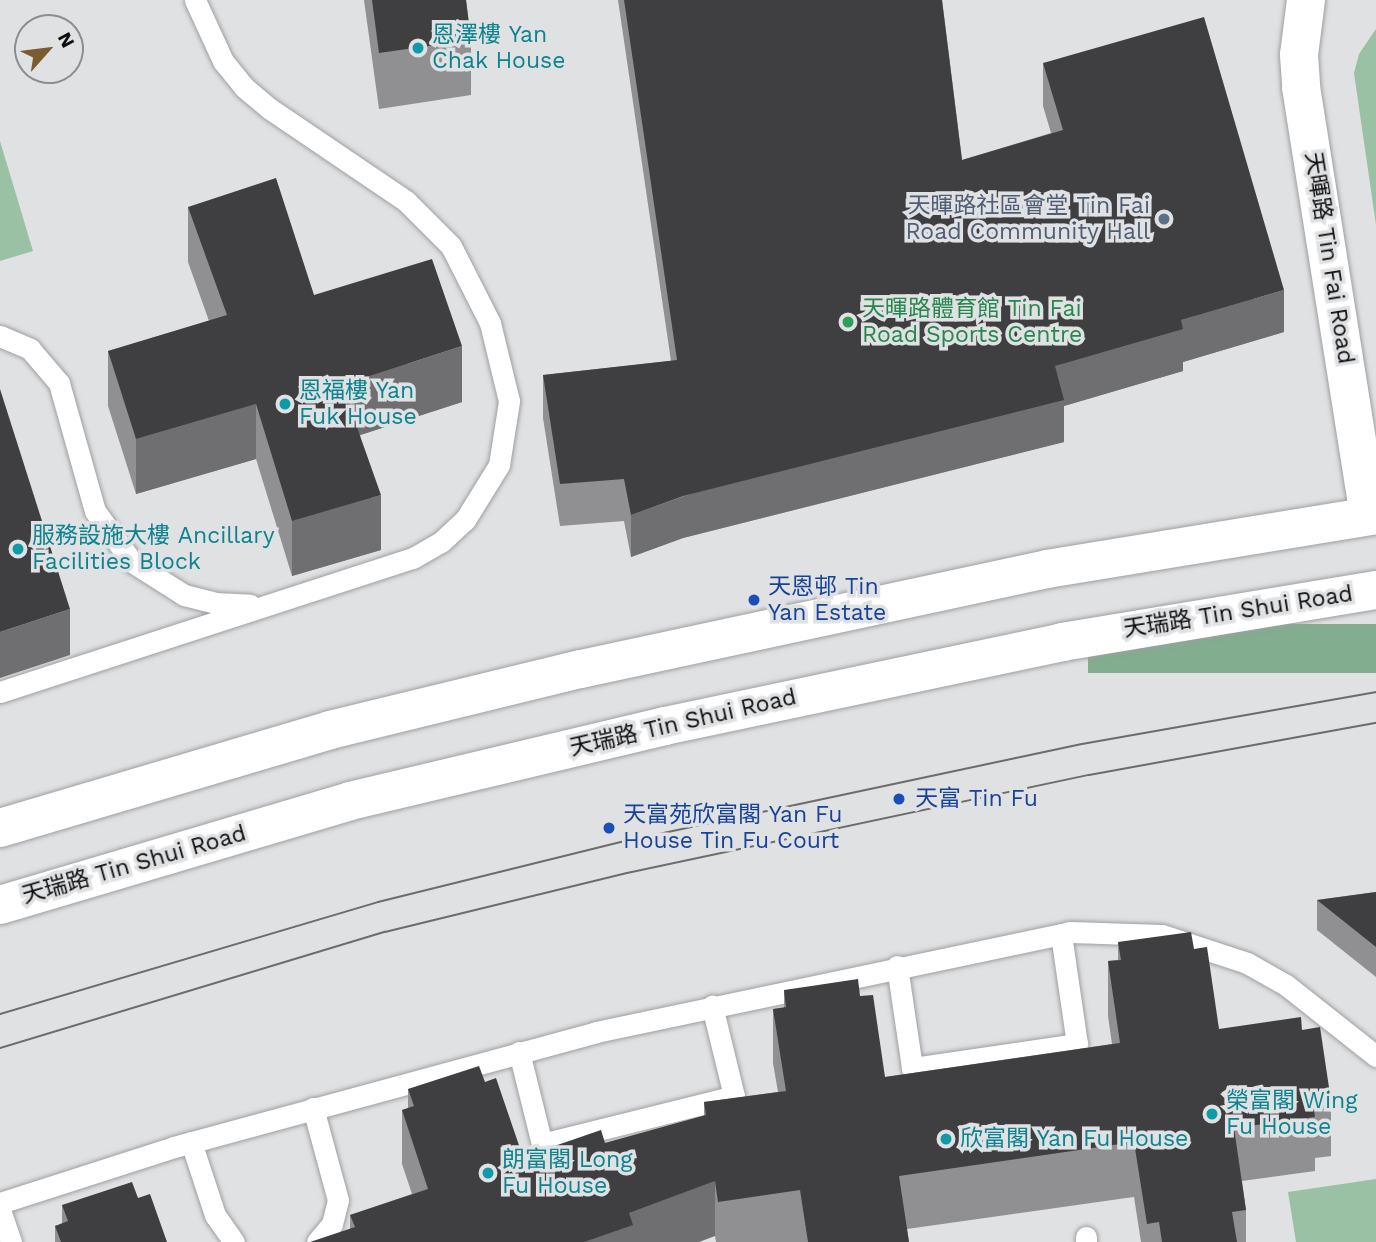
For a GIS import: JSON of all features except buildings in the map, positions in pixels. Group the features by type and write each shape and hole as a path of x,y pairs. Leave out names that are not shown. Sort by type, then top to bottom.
{"main road":[{"name":"天暉路 Tin Fai Road","path":"1306,0 1299,55 1301,87 1373,515"},
{"path":"0,828 330,730 581,668 1047,569 1373,515"},
{"name":"天瑞路 Tin Shui Road","path":"0,905 350,801 665,726 1062,642 1376,590"}],"lane":[{"path":"0,692 393,565 441,542 465,520 499,465 509,401 490,323 451,246 406,201 270,109 244,86 223,61 195,0"},
{"path":"0,336 30,349 59,383 95,511 132,562 156,581 204,600 246,605 277,601"},
{"path":"0,1203 191,1142 519,1052 712,1006 1061,934 1116,931 1162,935 1206,947 1286,985 1376,1056"},
{"path":"897,966 912,1068 1077,1044 1061,934"},
{"path":"519,1052 542,1144 734,1096 712,1006"},
{"path":"313,1108 338,1200 332,1224 317,1242"},
{"path":"191,1142 215,1215 234,1242"},
{"path":"0,1210 11,1242"}],"green space":[{"path":"1376,29 1376,225 1354,73 1359,54"},
{"path":"0,141 33,251 0,261"},
{"path":"1088,624 1376,624 1376,673 1088,673"},
{"path":"1376,1179 1376,1242 1296,1242 1288,1192"}],"tram line":[{"path":"0,1014 378,902 621,842 1082,744 1376,692"},
{"path":"0,1048 385,932 627,873 1089,775 1376,723"}],"place":[{"name":"恩澤樓 Yan Chak House","path":"418,48"},
{"name":"天暉路社區會堂 Tin Fai Road Community Hall","path":"1164,219"},
{"name":"天暉路體育館 Tin Fai Road Sports Centre","path":"848,322"},
{"name":"恩福樓 Yan Fuk House","path":"285,404"},
{"name":"服務設施大樓 Ancillary Facilities Block","path":"18,549"},
{"name":"天恩邨 Tin Yan Estate","path":"754,600"},
{"name":"天富 Tin Fu","path":"899,799"},
{"name":"天富苑欣富閣 Yan Fu House Tin Fu Court","path":"609,828"},
{"name":"榮富閣 Wing Fu House","path":"1212,1114"},
{"name":"欣富閣 Yan Fu House","path":"946,1139"},
{"name":"朗富閣 Long Fu House","path":"488,1173"}]}
